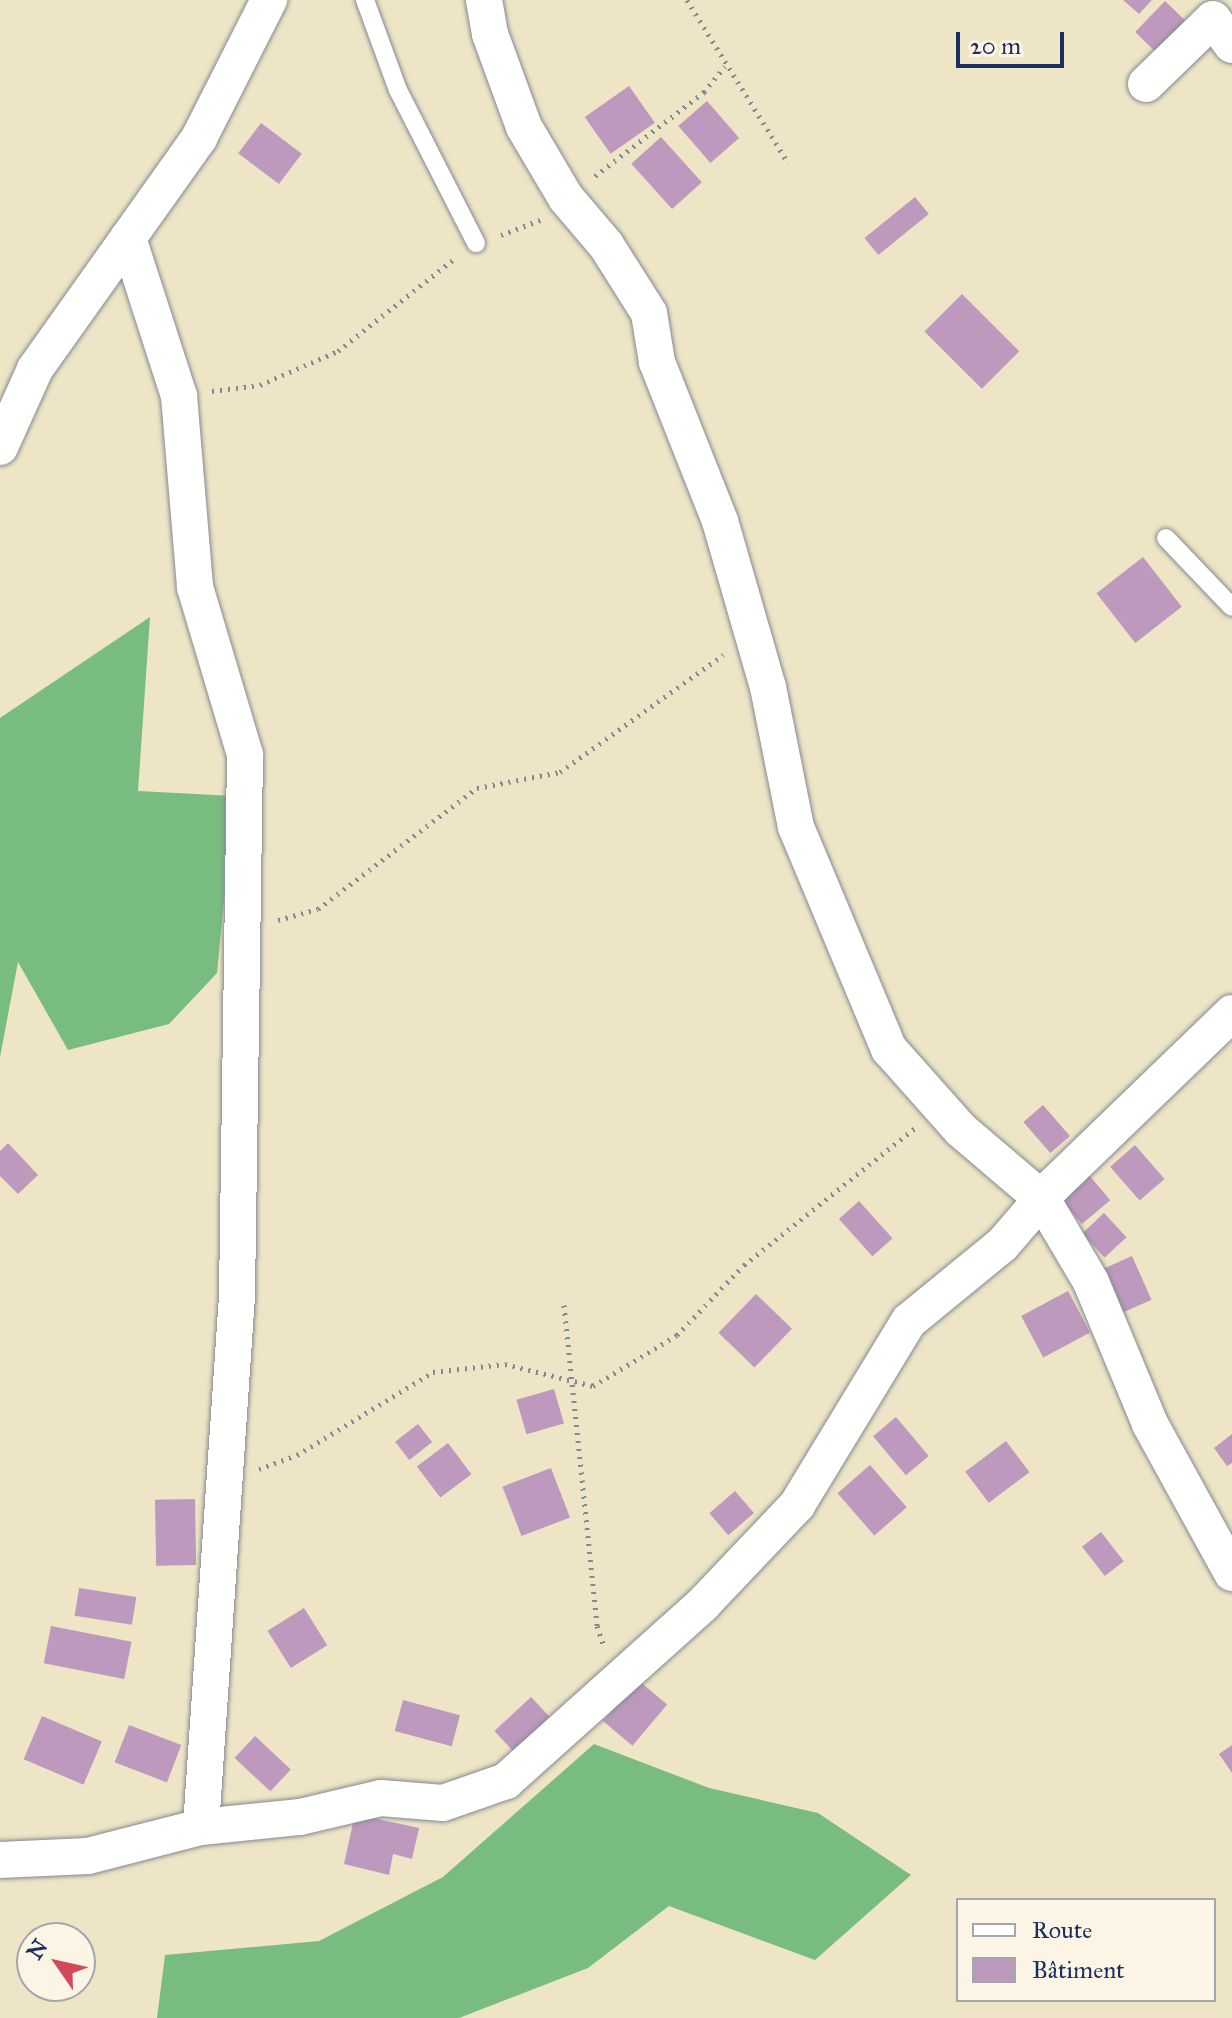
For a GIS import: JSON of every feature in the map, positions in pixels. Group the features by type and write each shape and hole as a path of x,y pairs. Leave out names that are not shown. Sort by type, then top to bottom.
{"street":[{"path":"0,447 35,369 199,138 269,0"},
{"path":"484,0 490,34 524,127 566,198 606,245 649,313 657,362 720,521 752,634 796,827 889,1049 942,1109 1042,1199 1091,1282 1150,1424 1232,1573"},
{"path":"1146,84 1213,19 1232,45"},
{"path":"128,238 179,396 195,587 245,755 237,1296 201,1827"},
{"path":"0,1860 88,1856 201,1827 300,1817 381,1798 443,1803 506,1781 703,1604 797,1505 909,1321 1002,1245 1042,1199 1232,1013"}],"lane":[{"path":"365,0 398,90 476,243"},
{"path":"1166,538 1232,607"}],"path":[{"path":"687,0 788,163"},
{"path":"243,931 318,909 477,788 560,772 752,634"},
{"path":"224,1482 297,1455 433,1372 505,1364 593,1386 677,1335 744,1265 942,1109"},
{"path":"564,1305 597,1626 616,1682"}],"green space":[{"path":"150,617 138,791 234,796 217,973 169,1024 68,1050 18,962 0,1057 0,718"},
{"path":"594,1744 709,1788 818,1813 911,1875 815,1960 669,1906 588,1968 459,2018 157,2018 165,1955 319,1941 443,1877"}],"building":[{"path":"1123,0 1152,0 1139,14"},
{"path":"1165,1 1188,23 1158,54 1135,32"},
{"path":"629,86 655,123 611,154 585,117"},
{"path":"707,101 739,138 710,163 678,126"},
{"path":"261,123 302,154 279,184 238,153"},
{"path":"661,137 702,182 672,209 631,164"},
{"path":"915,197 929,214 878,255 864,238"},
{"path":"962,294 1019,351 982,389 925,331"},
{"path":"1143,557 1182,607 1135,643 1097,593"},
{"path":"1043,1105 1070,1136 1050,1153 1023,1122"},
{"path":"8,1143 38,1175 18,1194 0,1176 0,1151"},
{"path":"1135,1145 1165,1179 1140,1201 1110,1167"},
{"path":"1089,1175 1110,1200 1082,1224 1061,1199"},
{"path":"859,1201 892,1238 872,1256 839,1219"},
{"path":"1104,1213 1127,1237 1105,1258 1082,1233"},
{"path":"1132,1256 1152,1300 1120,1314 1100,1270"},
{"path":"1068,1291 1090,1332 1043,1357 1021,1316"},
{"path":"756,1294 792,1329 754,1368 718,1333"},
{"path":"554,1389 564,1424 526,1434 517,1400"},
{"path":"896,1417 929,1456 906,1475 873,1436"},
{"path":"418,1424 432,1442 409,1460 395,1442"},
{"path":"1232,1434 1232,1463 1227,1466 1214,1448"},
{"path":"1006,1441 1029,1472 989,1503 965,1472"},
{"path":"448,1443 471,1474 440,1498 417,1466"},
{"path":"870,1465 907,1507 874,1535 838,1493"},
{"path":"551,1468 570,1517 521,1536 502,1487"},
{"path":"735,1491 754,1513 728,1535 709,1513"},
{"path":"195,1499 196,1565 156,1566 155,1500"},
{"path":"1101,1532 1124,1561 1105,1576 1082,1547"},
{"path":"79,1588 136,1597 132,1625 75,1616"},
{"path":"304,1608 327,1645 291,1668 268,1631"},
{"path":"51,1626 131,1642 124,1679 44,1663"},
{"path":"638,1680 667,1704 632,1746 603,1721"},
{"path":"531,1697 556,1724 520,1758 494,1731"},
{"path":"403,1700 460,1715 452,1746 395,1731"},
{"path":"42,1716 102,1741 83,1785 24,1759"},
{"path":"129,1725 181,1745 167,1782 115,1762"},
{"path":"255,1736 291,1769 270,1791 235,1758"},
{"path":"1232,1745 1232,1773 1219,1754"},
{"path":"355,1814 419,1828 412,1859 393,1854 389,1875 344,1864"}]}
